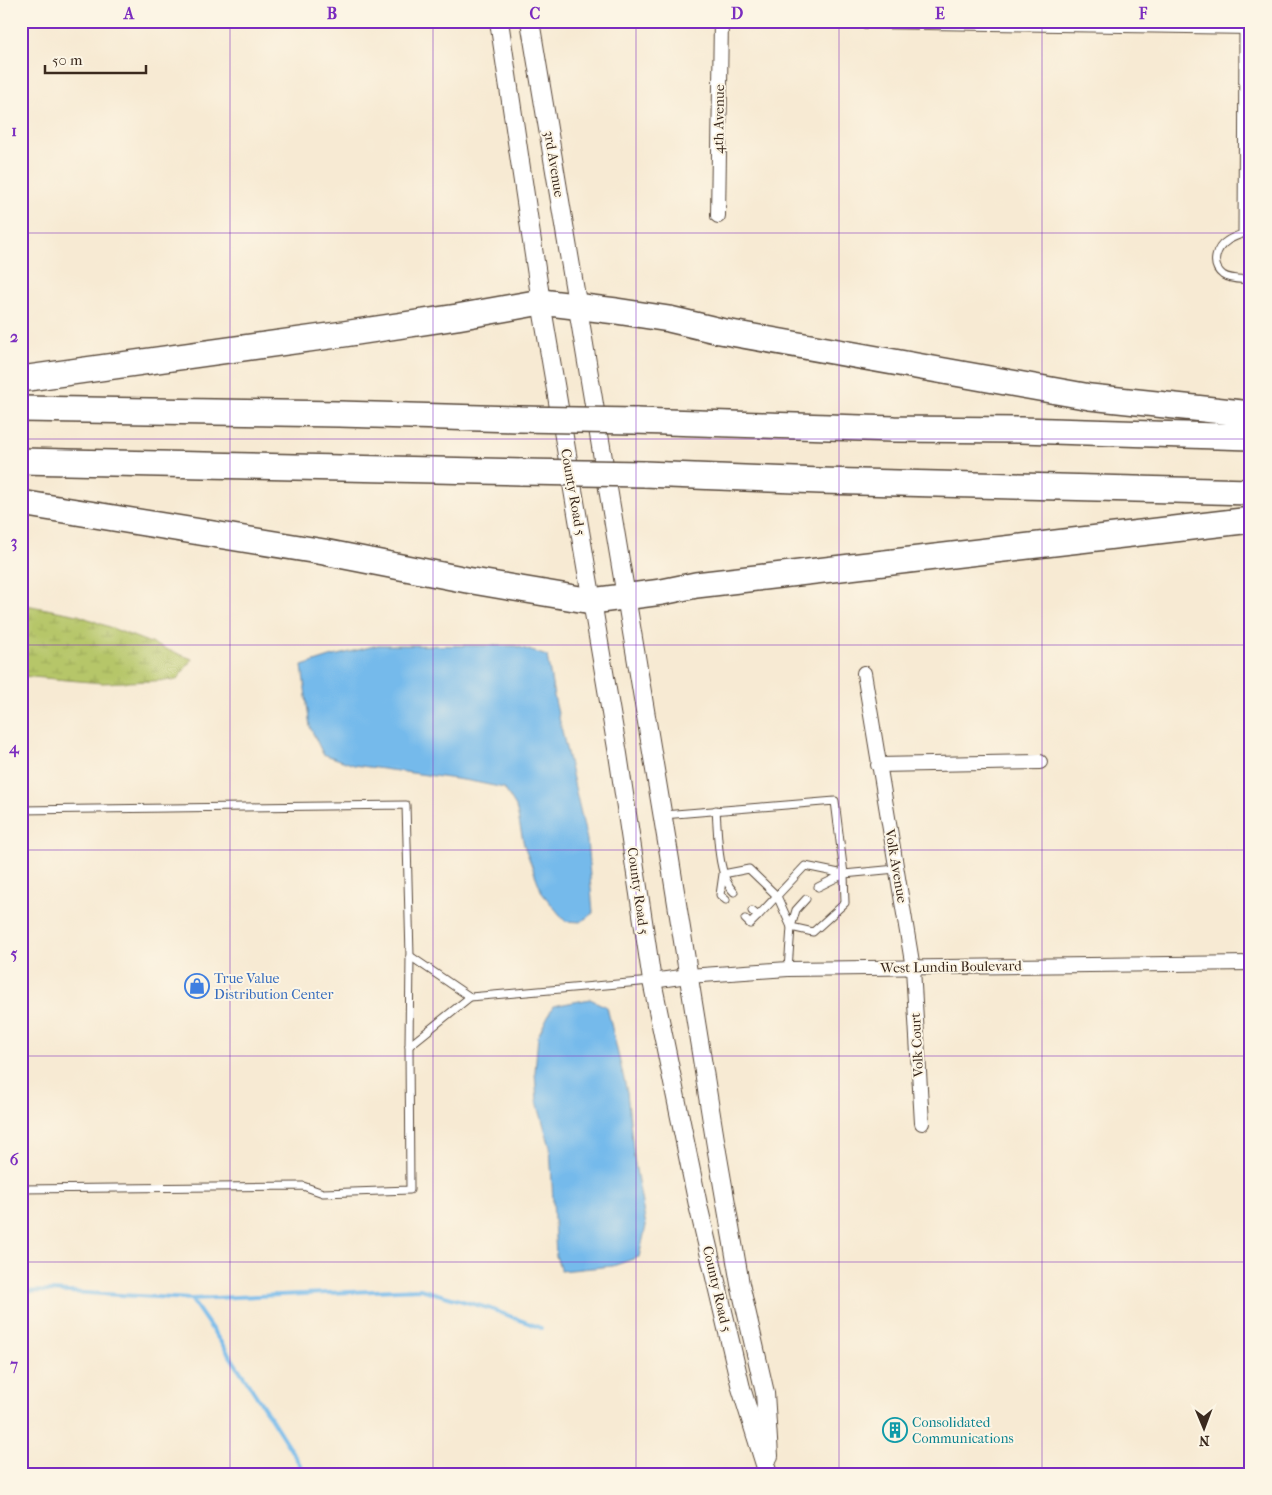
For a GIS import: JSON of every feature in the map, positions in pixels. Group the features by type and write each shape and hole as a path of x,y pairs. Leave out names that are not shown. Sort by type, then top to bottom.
{"highway":[{"path":"21,379 392,327 541,302 669,320 720,331 1080,396 1251,414"},
{"path":"21,409 519,418 1251,437"},
{"path":"21,460 644,474 821,481 1251,492"},
{"path":"21,503 324,552 467,580 592,601 662,592 696,585 1251,520"}],"street":[{"path":"499,21 541,302"},
{"name":"3rd Avenue","path":"530,21 578,306"},
{"name":"4th Avenue","path":"718,216 721,21"},
{"path":"865,21 1190,23 1247,27"},
{"name":"County Road 5","path":"541,302 618,754 652,981 698,1205 740,1388 769,1474"},
{"name":"County Road 5","path":"578,306 740,1284 765,1393 769,1474"},
{"name":"Volk Avenue","path":"864,673 913,968"},
{"path":"878,765 1040,762"},
{"name":"West Lundin Boulevard","path":"652,981 688,976 788,969 1251,963"},
{"name":"Volk Court","path":"913,968 922,1123"}],"lane":[{"path":"1247,27 1242,234 1226,241 1216,253 1216,265 1223,275 1236,279 1251,280"},
{"path":"663,815 835,801 844,874 845,903 813,932 791,927"},
{"path":"21,810 406,805 410,956 410,1190 323,1193 303,1186 21,1189"},
{"path":"716,810 723,874 720,895 726,900"},
{"path":"745,919 750,924 755,914 777,896 805,866 844,874 896,869"},
{"path":"723,874 750,869 777,896 791,927"},
{"path":"723,874 728,887 734,892"},
{"path":"818,887 844,874"},
{"path":"788,969 791,927 796,910 806,899"},
{"path":"410,956 470,997"},
{"path":"409,1046 470,997 652,981"}],"green space":[{"path":"21,604 78,615 192,659 177,680 102,683 21,676"}],"water":[{"path":"378,645 516,646 547,656 554,696 587,840 593,913 581,922 565,921 542,893 524,845 516,807 504,788 470,781 354,765 323,754 310,727 302,666"},
{"path":"590,999 607,1007 627,1092 634,1158 646,1226 639,1257 613,1266 561,1271 556,1256 550,1147 537,1102 535,1072 538,1036 553,1006"}],"waterway":[{"path":"21,1292 50,1291 191,1299 420,1289 491,1309 541,1328"},
{"path":"191,1299 250,1385 306,1474"}],"place":[{"name":"True Value Distribution Center","path":"197,986"},
{"name":"Consolidated Communications","path":"895,1430"}]}
